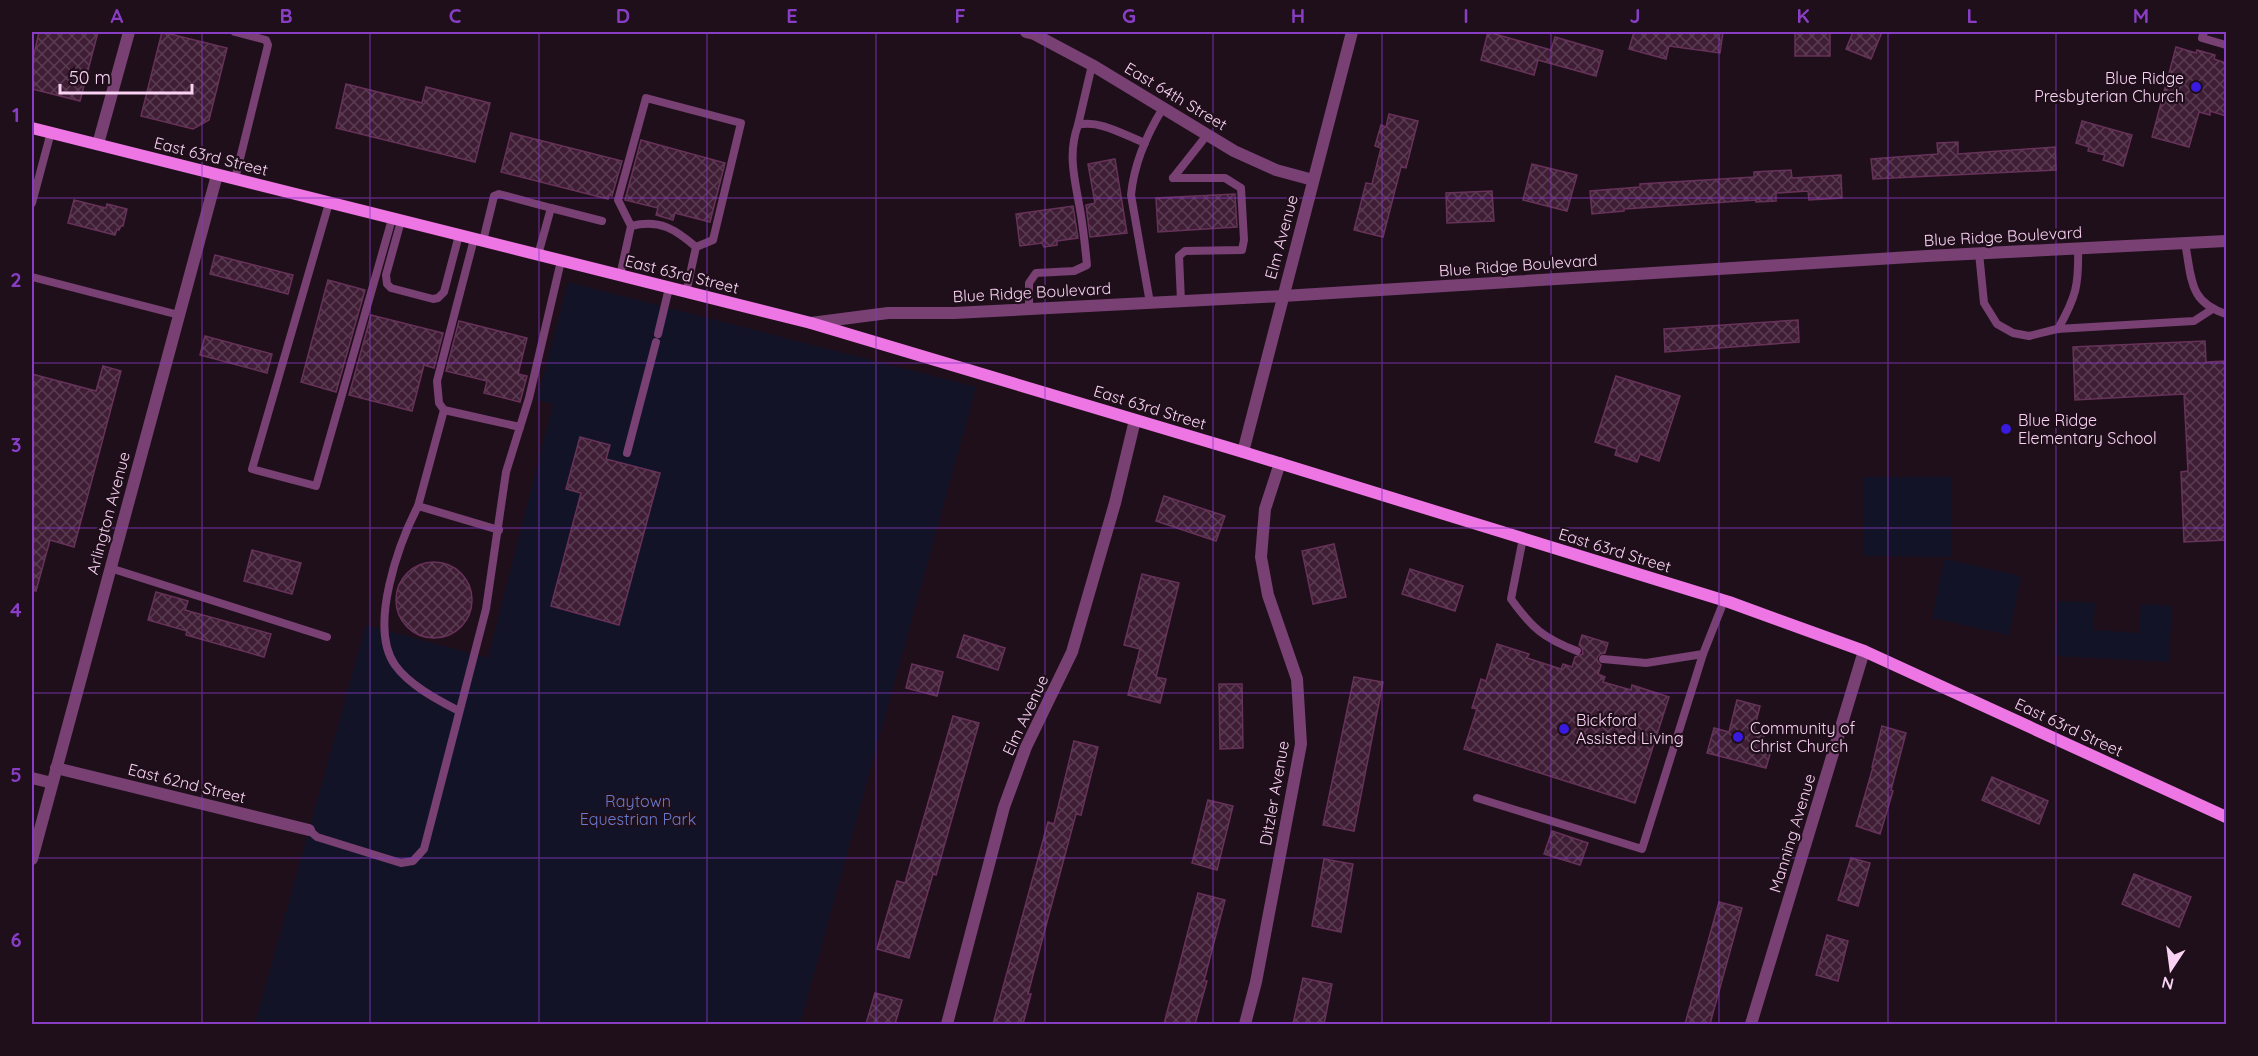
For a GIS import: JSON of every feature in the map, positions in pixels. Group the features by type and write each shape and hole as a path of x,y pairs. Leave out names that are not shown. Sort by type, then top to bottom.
{"main road":[{"name":"East 63rd Street","path":"32,128 811,323 1280,463 1724,601 1864,651 2226,817"}],"street":[{"path":"98,144 129,32"},
{"name":"East 64th Street","path":"1026,32 1092,65 1233,151 1276,170 1313,180"},
{"name":"Elm Avenue","path":"1243,452 1352,32"},
{"name":"Arlington Avenue","path":"32,859 217,175"},
{"name":"Blue Ridge Boulevard","path":"811,323 888,313 954,313 1283,296 1978,253 2226,242"},
{"name":"Elm Avenue","path":"947,1024 1004,807 1026,747 1072,652 1115,503 1135,420"},
{"name":"Ditzler Avenue","path":"1245,1024 1258,971 1301,744 1297,679 1268,595 1261,557 1265,509 1280,463"},
{"name":"Manning Avenue","path":"1751,1024 1864,651"},
{"name":"East 62nd Street","path":"56,768 309,830"},
{"path":"32,778 52,783"}],"lane":[{"path":"235,32 267,40 268,45 235,179"},
{"path":"2204,32 2202,38 2226,45"},
{"path":"1029,309 1029,283 1036,273 1074,271 1087,265 1080,205 1072,168 1073,141 1092,65"},
{"path":"620,276 631,226 618,200 646,98 741,123 713,240 696,247"},
{"path":"1150,303 1131,195 1133,179 1149,132 1163,108"},
{"path":"1078,125 1084,123 1096,125 1145,143"},
{"path":"32,203 51,132"},
{"path":"1181,301 1179,256 1185,251 1242,250 1244,240 1241,188 1225,178 1173,178 1207,135"},
{"path":"520,427 444,410 439,403 437,381 478,240 495,196 500,194 602,220"},
{"path":"329,202 252,470 316,486 375,279 396,220"},
{"path":"538,255 551,208"},
{"path":"396,220 386,275 387,284 391,288 422,297 438,298 444,292 459,235"},
{"path":"631,226 648,222 676,230 696,247"},
{"path":"2185,243 2196,295 2211,310 2226,314"},
{"path":"686,292 696,247"},
{"path":"2058,329 2077,289 2078,249"},
{"path":"1978,253 1984,303 1997,324 2013,333 2029,336 2058,329 2194,321 2211,310"},
{"path":"309,830 317,837 401,863 413,861 424,849 486,609 506,472 542,347 561,261"},
{"path":"32,277 178,315"},
{"path":"627,453 669,288"},
{"path":"444,410 418,506 404,532 387,595 383,623 388,648 395,665 420,689 459,711"},
{"path":"418,506 499,530"},
{"path":"1523,538 1511,599 1528,622 1554,642 1577,651"},
{"path":"110,568 327,637"},
{"path":"1477,798 1642,849 1703,654 1724,601"},
{"path":"1603,659 1646,663 1703,654"}],"green space":[{"name":"Raytown Equestrian Park","path":"568,282 976,387 800,1024 255,1024 366,625 488,658 553,404 537,400"},
{"path":"1864,477 1952,477 1952,557 1863,556"},
{"path":"1944,559 2021,576 2009,635 1932,618"},
{"path":"2058,601 2095,603 2093,630 2139,633 2141,604 2172,606 2169,662 2055,656"}],"building":[{"path":"39,32 98,32 80,101 32,89 32,63"},
{"path":"162,32 227,48 209,120 193,129 141,116"},
{"path":"1488,32 1551,50 1555,37 1603,51 1596,76 1538,60 1534,75 1481,60"},
{"path":"1634,32 1723,32 1720,53 1669,46 1666,59 1629,49"},
{"path":"1795,32 1830,32 1830,56 1795,56"},
{"path":"1853,32 1882,32 1871,59 1846,49"},
{"name":"Blue Ridge Presbyterian Church","path":"2176,47 2196,53 2197,50 2215,55 2214,59 2226,63 2226,116 2210,111 2210,115 2199,112 2189,147 2152,137"},
{"path":"346,84 422,103 426,87 490,103 475,162 336,128"},
{"path":"1389,114 1418,121 1406,168 1401,167 1383,237 1354,230 1366,183 1372,184 1381,148 1375,146 1381,125 1386,127"},
{"path":"2082,121 2132,135 2123,166 2103,160 2105,155 2088,151 2089,147 2076,143"},
{"path":"511,133 622,161 612,196 609,195 608,199 501,172"},
{"path":"641,140 725,163 710,222 675,213 673,220 656,215 658,208 625,200"},
{"path":"1958,142 1958,154 2055,147 2056,170 1873,179 1871,159 1938,154 1937,143"},
{"path":"1115,159 1127,233 1090,237 1086,205 1095,203 1088,164"},
{"path":"1532,164 1577,175 1567,211 1523,200"},
{"path":"1791,170 1792,178 1841,175 1842,198 1809,200 1808,191 1776,193 1776,201 1756,202 1756,200 1624,209 1624,211 1592,214 1590,191 1640,187 1640,184 1754,177 1754,172"},
{"path":"1492,191 1494,221 1447,223 1446,193"},
{"path":"1235,194 1237,227 1158,232 1156,198"},
{"path":"74,200 106,208 107,204 127,209 123,226 117,229 115,235 68,223"},
{"path":"1073,206 1078,238 1057,241 1057,245 1044,247 1042,243 1020,246 1016,214"},
{"path":"215,255 293,275 288,294 210,274"},
{"path":"328,280 365,290 336,392 301,382"},
{"path":"371,315 443,333 434,368 424,365 412,411 349,395"},
{"path":"1798,320 1799,342 1665,352 1664,329"},
{"path":"459,321 527,338 518,374 527,376 520,402 484,393 487,381 446,371"},
{"path":"205,336 272,354 267,373 200,355"},
{"path":"2205,341 2206,362 2226,361 2226,540 2184,542 2181,472 2188,471 2184,394 2075,400 2073,347"},
{"path":"103,366 121,371 74,547 50,540 36,591 32,590 32,374 96,391"},
{"path":"1616,376 1680,396 1659,461 1640,454 1637,462 1615,455 1617,449 1595,442"},
{"path":"580,437 610,445 606,459 660,473 619,625 551,606 581,493 566,489"},
{"path":"1164,496 1225,516 1216,541 1156,521"},
{"path":"1334,544 1346,597 1313,604 1302,551"},
{"path":"252,550 301,563 292,594 244,581"},
{"path":"427,562 441,562 455,568 466,579 472,593 469,615 461,627 441,638 427,638 413,632 402,621 396,607 396,593 402,579 413,568"},
{"path":"1410,569 1463,586 1455,611 1402,594"},
{"path":"1142,574 1179,583 1156,677 1166,679 1160,703 1128,695 1140,649 1124,645"},
{"path":"156,592 188,601 185,610 271,634 264,657 186,635 187,631 148,620"},
{"path":"964,635 1005,648 998,670 957,657"},
{"name":"Bickford Assisted Living","path":"1582,635 1608,643 1605,653 1600,654 1597,658 1601,665 1598,674 1605,677 1603,682 1631,690 1632,685 1669,697 1635,803 1464,749 1477,709 1472,708 1481,679 1486,681 1497,644 1529,654 1527,658 1561,669 1563,664 1572,667 1575,657 1583,654 1579,645"},
{"path":"912,664 943,672 937,696 906,688"},
{"path":"1354,677 1383,682 1354,831 1323,825"},
{"path":"1219,684 1242,684 1243,748 1220,749"},
{"name":"Community of Christ Church","path":"1737,700 1760,706 1754,730 1765,733 1762,741 1773,744 1766,768 1707,753 1714,728 1729,732"},
{"path":"953,716 979,723 936,875 933,874 909,958 877,949 897,881 905,883"},
{"path":"1882,726 1906,733 1891,790 1893,791 1880,834 1856,826"},
{"path":"1074,741 1098,747 1081,815 1076,814 1028,994 1031,994 1023,1024 993,1024 1048,822 1054,824"},
{"path":"1992,777 2048,801 2039,824 1982,800"},
{"path":"1208,800 1233,806 1217,870 1192,863"},
{"path":"1552,831 1588,843 1580,865 1544,854"},
{"path":"1851,858 1870,863 1858,906 1838,900"},
{"path":"1324,859 1353,864 1341,932 1312,926"},
{"path":"2134,874 2191,897 2179,927 2122,904"},
{"path":"1198,893 1225,900 1204,981 1207,981 1195,1024 1164,1024"},
{"path":"1719,902 1742,908 1710,1024 1685,1024"},
{"path":"1827,935 1848,941 1838,981 1816,975"},
{"path":"1303,978 1332,984 1324,1024 1293,1024"},
{"path":"875,993 902,1000 895,1024 866,1024"}],"place":[{"name":"Blue Ridge Presbyterian Church","path":"2196,87"},
{"name":"Blue Ridge Elementary School","path":"2006,429"},
{"name":"Bickford Assisted Living","path":"1564,729"},
{"name":"Community of Christ Church","path":"1738,737"}]}
